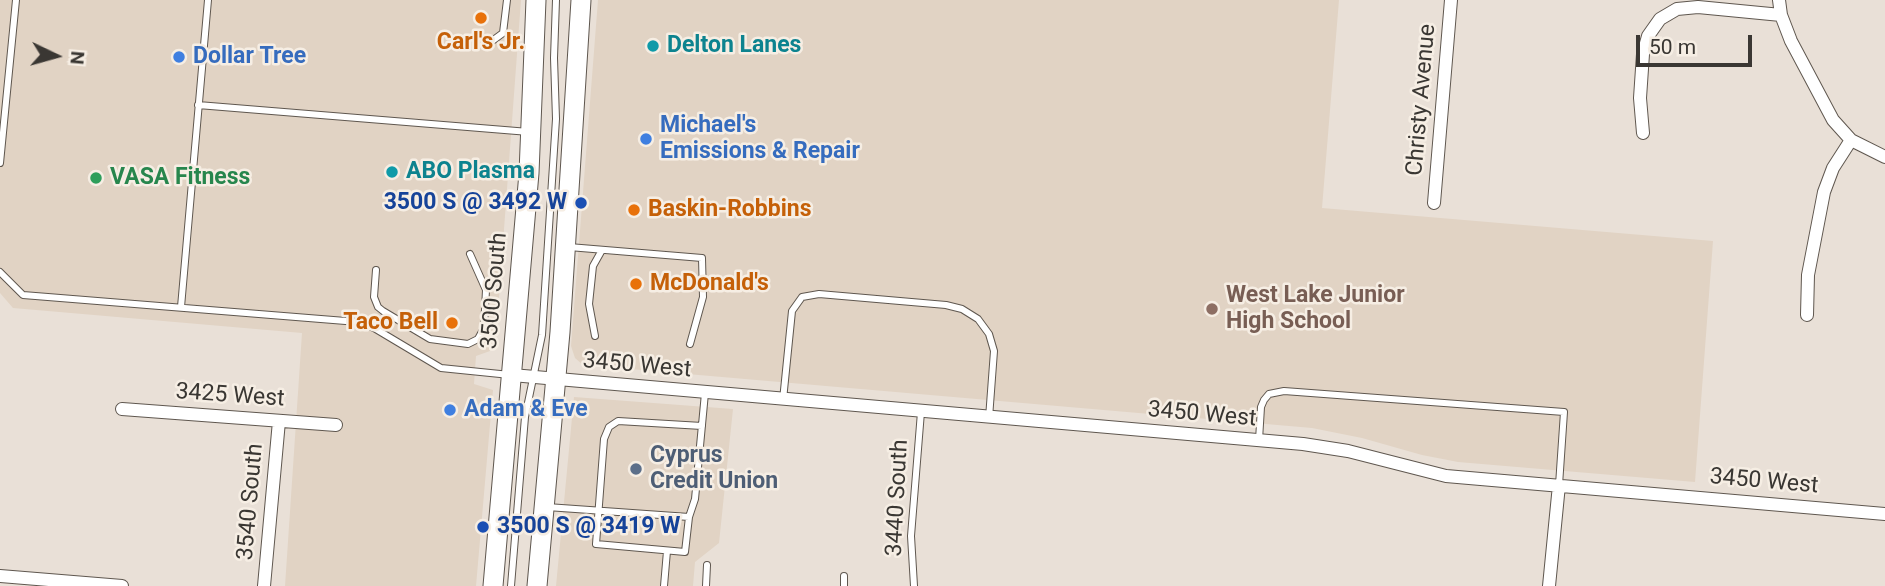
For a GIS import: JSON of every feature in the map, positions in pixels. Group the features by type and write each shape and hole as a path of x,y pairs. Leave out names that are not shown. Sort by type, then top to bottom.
{"main road":[{"name":"3500 South","path":"493,586 531,132 536,0"},
{"path":"537,586 566,247 581,0"}],"street":[{"name":"Christy Avenue","path":"1434,203 1451,0"},
{"path":"1779,0 1795,50 1823,103 1842,131 1852,140 1885,157"},
{"path":"1643,133 1640,98 1643,54 1648,36 1660,19 1677,9 1687,7 1782,15"},
{"path":"1807,315 1808,275 1822,198 1833,168 1852,140"},
{"name":"3450 West","path":"512,375 1303,444 1348,451 1446,476 1885,514"},
{"name":"3425 West","path":"122,409 336,425"},
{"name":"3540 South","path":"264,586 279,421"},
{"path":"1549,586 1559,485"},
{"path":"0,576 122,586"}],"lane":[{"path":"0,163 16,0"},
{"path":"181,307 208,0"},
{"path":"488,44 503,33 507,0"},
{"path":"511,586 525,417 542,335 555,119 556,0"},
{"path":"198,105 531,132"},
{"path":"566,247 702,258 703,297 690,344"},
{"path":"596,336 589,303 593,267 602,250"},
{"path":"376,270 374,297 378,307 430,339 468,344 478,339 484,328 486,290 470,254"},
{"path":"0,272 23,295 358,322 374,328 441,368 512,375"},
{"path":"783,400 794,305 802,298 813,294 946,305 962,309 978,319 991,340 995,358 989,418"},
{"path":"1259,441 1261,407 1264,400 1269,394 1284,391 1564,412 1559,485"},
{"path":"702,426 618,421 609,427 604,439 596,544 685,552 689,517 695,499 702,426 705,393"},
{"name":"3440 South","path":"914,586 911,522 921,412"},
{"path":"545,507 689,517"},
{"path":"664,586 667,551"},
{"path":"706,586 708,565"},
{"path":"844,586 845,576"}],"shaded area":[{"path":"0,0 521,0 496,337 490,351 476,356 474,384 493,390 476,586 285,586 302,333 13,308 0,293"},
{"name":"West Lake Junior High School","path":"598,0 1339,0 1322,208 1713,241 1695,482 1458,462 1312,428 583,365 575,358 571,346"},
{"path":"574,397 733,409 719,543 695,562 693,586 556,586"}],"place":[{"name":"Carl's Jr.","path":"481,18"},
{"name":"Delton Lanes","path":"653,46"},
{"name":"Dollar Tree","path":"179,57"},
{"name":"Michael's Emissions & Repair","path":"646,139"},
{"name":"ABO Plasma","path":"392,172"},
{"name":"VASA Fitness","path":"96,178"},
{"name":"3500 S @ 3492 W","path":"581,203"},
{"name":"Baskin-Robbins","path":"634,210"},
{"name":"McDonald's","path":"636,284"},
{"name":"West Lake Junior High School","path":"1212,309"},
{"name":"Taco Bell","path":"452,323"},
{"name":"Adam & Eve","path":"450,410"},
{"name":"Cyprus Credit Union","path":"636,469"},
{"name":"3500 S @ 3419 W","path":"483,527"}]}
